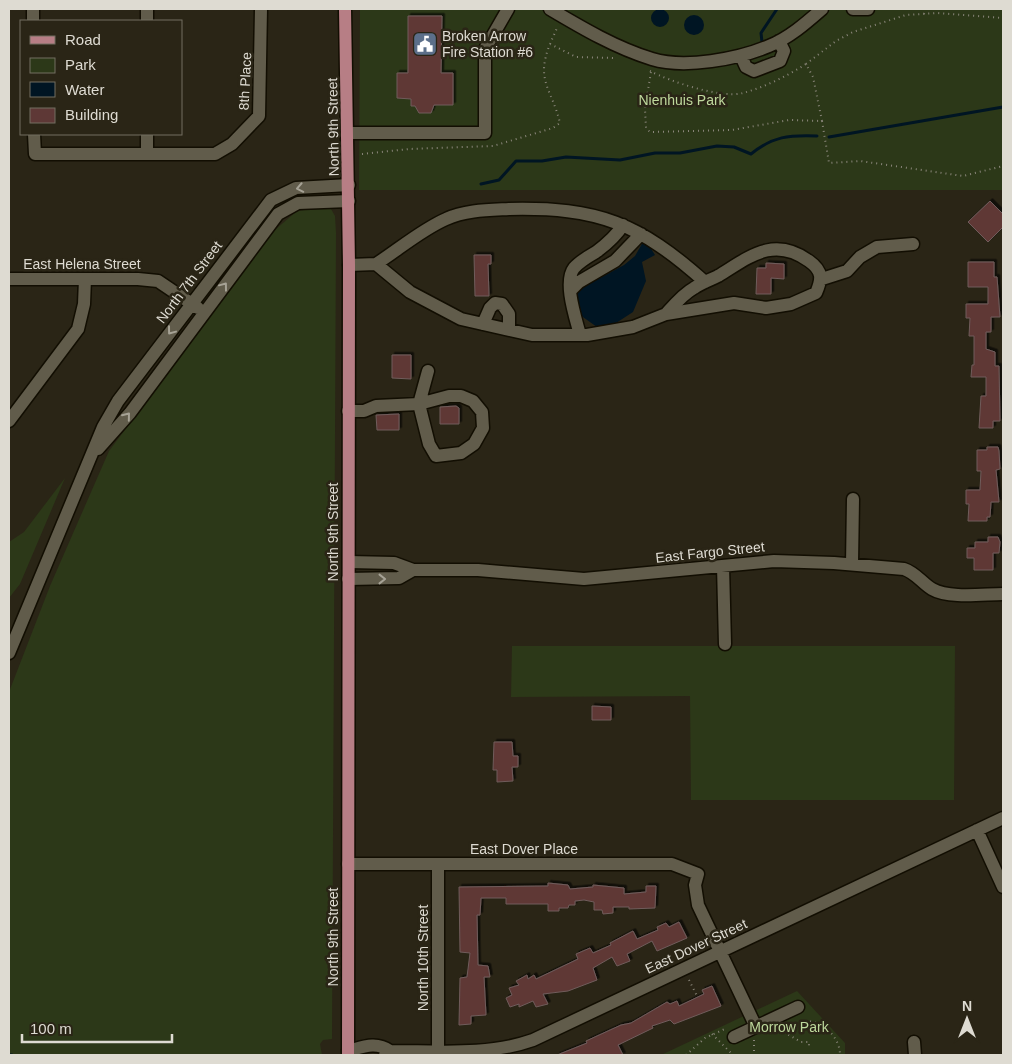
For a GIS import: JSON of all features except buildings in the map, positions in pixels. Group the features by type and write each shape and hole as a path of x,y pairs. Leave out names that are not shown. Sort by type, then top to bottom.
{"main road":[{"name":"North 9th Street","path":"346,9 349,185 348,1053"}],"street":[{"name":"8th Place","path":"147,154 215,154 232,144 259,116 261,9"},
{"path":"348,133 485,134 485,49 508,9"},
{"path":"550,9 621,48 654,60 691,63 741,56 779,41 799,28 822,9"},
{"path":"853,9 868,9"},
{"path":"741,56 746,66 754,70 780,61 784,51 779,41"},
{"path":"34,135 35,154 147,154 147,135"},
{"name":"North 7th Street","path":"9,653 94,453 103,427 118,401 271,200 296,188 349,185"},
{"name":"North 7th Street","path":"94,453 130,413 272,222 284,209 305,202 349,202"},
{"path":"349,265 376,264 446,218 482,210 530,209 576,212 606,218 623,225 661,245 705,282"},
{"path":"580,335 570,291 570,277 574,268 605,246 618,234 623,225"},
{"path":"570,291 579,282 615,261 641,234"},
{"path":"822,279 847,271 860,257 877,247 914,244"},
{"path":"376,264 410,292 431,305 461,319 532,335 580,335 633,327 666,314 734,303 766,308 791,304 816,293 822,279 819,270 809,261 789,251 775,250 754,254 740,260 686,293 666,314"},
{"name":"East Helena Street","path":"9,279 138,279 158,281 204,313"},
{"path":"9,420 78,329 84,304 85,279"},
{"path":"483,324 490,308 495,303 502,304 509,314 509,330"},
{"path":"348,411 364,410 376,406 419,404 449,396 467,398 473,401 482,412 484,428 474,444 462,453 436,456 429,444 419,404 428,372"},
{"path":"852,564 853,499"},
{"name":"East Fargo Street","path":"348,562 394,563 413,570 478,570 589,579 780,560 904,568 915,574 932,589 944,594 1003,594"},
{"path":"723,566 725,644"},
{"name":"East Fargo Street","path":"348,579 399,578 413,570"},
{"name":"East Dover Street","path":"348,1053 373,1045 383,1046 388,1053 485,1051 522,1044 1003,818"},
{"path":"977,830 1003,887"},
{"name":"East Dover Place","path":"348,864 672,864 698,874 695,885 698,905 720,951"},
{"name":"North 10th Street","path":"438,864 438,1051"},
{"path":"720,951 756,1027"},
{"path":"732,1032 756,1027 798,1007"},
{"path":"914,1042 915,1055"},
{"path":"348,1053 362,1055"}],"path":[{"path":"924,14 925,9"},
{"path":"645,68 675,84 730,94 742,94 790,74 836,41 853,32 906,15 924,14 1003,18"},
{"path":"362,154 409,149 493,146 553,128 560,123 543,79 543,64 557,28"},
{"path":"550,44 576,57 624,58"},
{"path":"806,64 815,85 829,163 860,161 963,176 1003,166"},
{"path":"651,72 645,109 646,128 650,132 732,130 790,120 822,122"},
{"path":"683,968 697,996"},
{"path":"805,1021 822,1025 834,1036 840,1048 840,1055"},
{"path":"754,1055 756,1027"},
{"path":"686,1055 712,1034 732,1032"},
{"path":"784,1032 801,1042 809,1042 809,1046"},
{"path":"712,1034 733,1055"}],"green space":[{"name":"Nienhuis Park","path":"360,9 1003,9 1003,190 359,190"},
{"path":"324,207 331,209 335,216 336,233 332,1039 323,1040 320,1044 322,1055 9,1055 9,692 50,586 109,451 276,229 297,211"},
{"path":"65,478 20,584 9,598 9,542 24,532"},
{"path":"512,646 955,646 954,800 691,800 690,696 511,697"},
{"name":"Morrow Park","path":"797,991 845,1043 845,1055 661,1055"}],"water":[{"path":"660,9 666,12 669,18 666,24 660,27 654,24 651,18 654,12"},
{"path":"694,15 701,18 704,25 701,32 694,35 687,32 684,25 687,18"},
{"path":"643,242 650,247 655,255 642,262 646,281 633,312 613,325 597,327 580,315 577,294 580,289 624,265 635,256"}],"waterway":[{"path":"762,42 761,33 777,9"},
{"path":"829,137 1003,107"},
{"path":"481,184 499,180 516,161 542,161 566,157 620,160 655,153 680,153 717,146 734,147 751,154 774,140 798,136 817,136"}],"place":[{"name":"Broken Arrow Fire Station #6","path":"425,44"}]}
